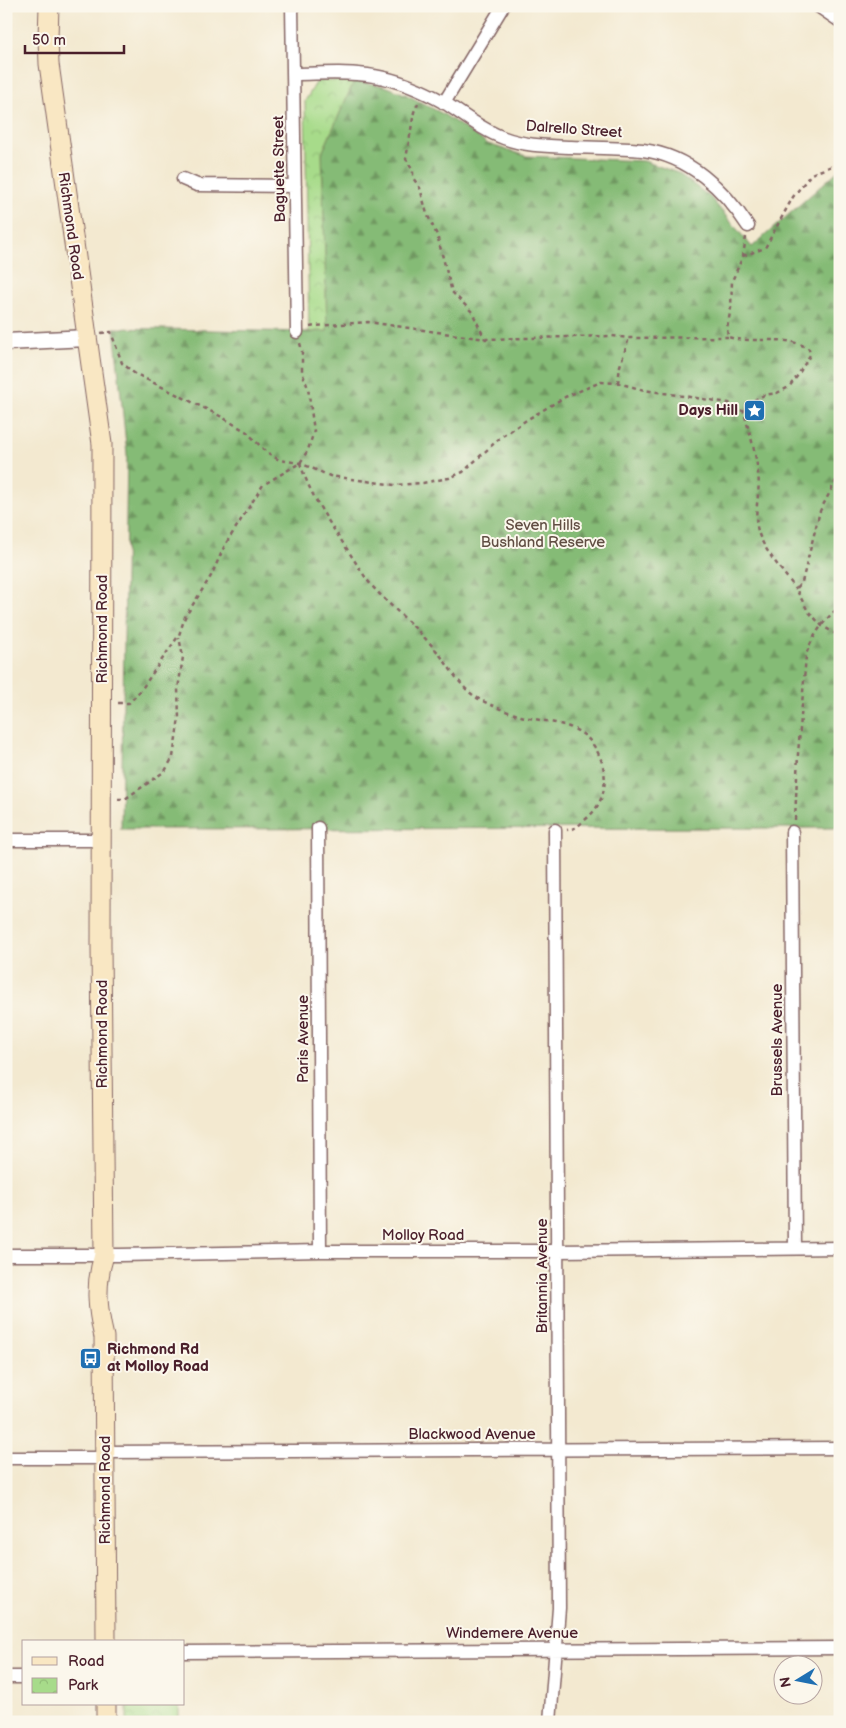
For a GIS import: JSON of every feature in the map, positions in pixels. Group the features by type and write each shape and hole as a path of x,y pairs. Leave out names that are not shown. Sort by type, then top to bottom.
{"main road":[{"name":"Richmond Road","path":"49,6 49,64 102,444 101,945 104,1255 110,1272 110,1314 104,1337 106,1640"},
{"path":"106,1706 106,1722"}],"street":[{"name":"Baguette Street","path":"292,6 297,332"},
{"path":"444,103 503,6"},
{"path":"818,6 840,21"},
{"name":"Dalrello Street","path":"294,74 374,76 404,85 444,103 472,122 503,138 537,146 644,150 671,157 695,169 720,190 736,208 748,226"},
{"path":"183,179 197,185 296,186"},
{"path":"6,342 87,338"},
{"name":"Paris Avenue","path":"318,828 320,1251"},
{"name":"Britannia Avenue","path":"550,1722 559,1608 554,830"},
{"name":"Brussels Avenue","path":"792,832 795,1248"},
{"path":"6,840 102,840"},
{"name":"Molloy Road","path":"6,1255 320,1251 558,1252 840,1248"},
{"name":"Blackwood Avenue","path":"6,1458 105,1455 840,1448"},
{"name":"Windemere Avenue","path":"185,1652 840,1648"},
{"path":"6,1677 22,1677"}],"path":[{"path":"424,94 414,112 406,159 413,171 413,178 420,188 427,214 437,235 452,292 472,312 485,339"},
{"path":"743,256 765,248 793,197 811,174 840,163"},
{"path":"728,337 726,328 731,308 732,281 743,256 748,226"},
{"path":"118,703 129,703 141,690 179,635 186,617 211,576 225,545 263,484 300,463 308,450 314,431 308,388 302,372 302,350 297,332 316,326 368,322 485,339 612,336 629,338 728,337 749,341 783,340 803,345 809,349 810,355 789,387 777,393 764,395 749,403 744,412 759,474 756,506 758,532 768,550 796,589 808,611 822,626 840,636"},
{"path":"87,338 111,332 122,363 134,373 247,432 265,451 279,460 300,463 330,476 368,482 395,485 423,483 449,478 463,472 501,437 564,397 601,382 618,383 644,390 729,403 744,412"},
{"path":"618,383 620,366 629,338"},
{"path":"300,463 307,485 318,506 372,586 421,632 463,686 476,697 492,705 520,715 570,727 589,739 601,756 605,774 603,793 595,812 574,829 554,830"},
{"path":"796,589 802,582 820,511 840,473"},
{"path":"792,832 795,814 806,655 810,642 830,614 840,606"},
{"path":"118,799 125,799 165,771 173,757 179,718 178,689 183,657 179,635"}],"green space":[{"path":"317,81 354,81 322,153 327,331 309,332 305,101"},
{"name":"Seven Hills Bushland Reserve","path":"354,81 385,86 405,94 443,114 488,144 526,156 644,161 678,173 710,197 752,247 840,169 840,828 121,829 127,454 114,328 327,331 322,153"},
{"path":"127,1706 179,1706 179,1722 127,1722"}],"place":[{"name":"Days Hill","path":"754,410"},
{"name":"Richmond Rd at Molloy Road","path":"91,1358"}]}
